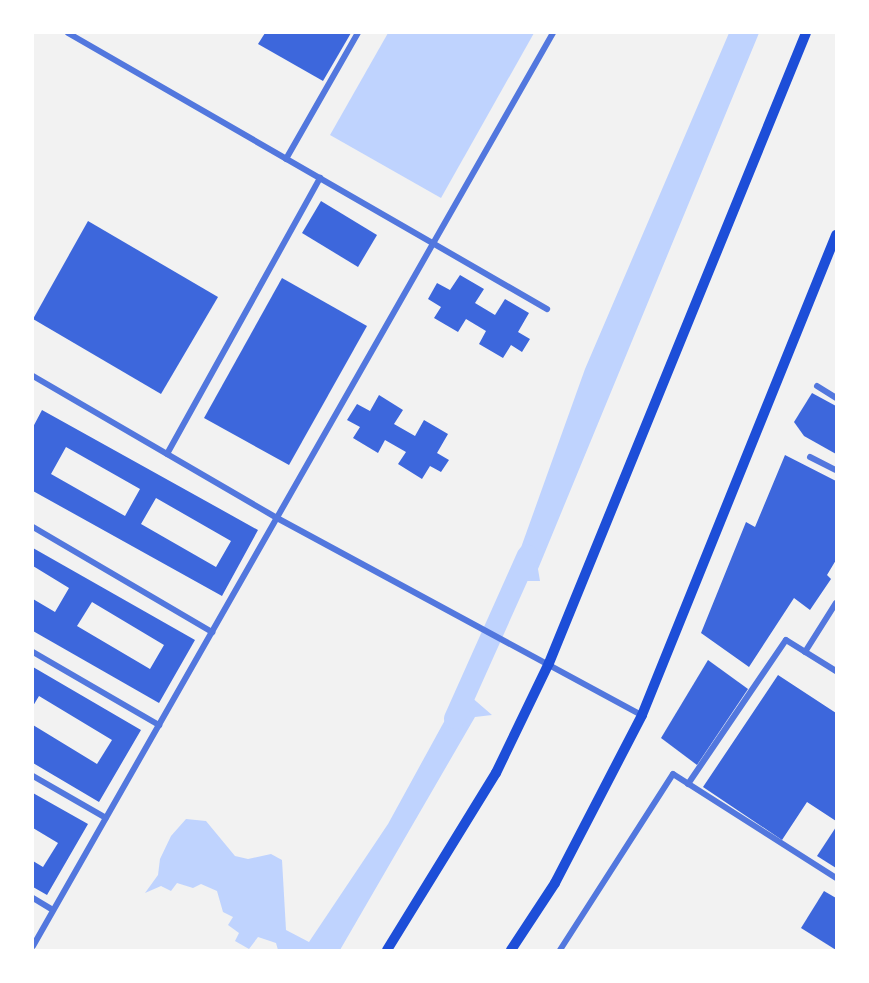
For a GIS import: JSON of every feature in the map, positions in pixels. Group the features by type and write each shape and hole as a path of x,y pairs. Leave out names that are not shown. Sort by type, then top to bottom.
{"main road":[{"path":"387,950 496,773 549,663 806,33"},
{"path":"511,950 555,883 642,715 836,235"}],"street":[{"path":"68,33 547,309"},
{"path":"286,159 358,33"},
{"path":"33,945 553,33"},
{"path":"167,454 320,178"},
{"path":"33,377 277,518 642,715"},
{"path":"817,386 836,398"},
{"path":"810,457 836,470"},
{"path":"33,527 212,632"},
{"path":"805,652 836,603"},
{"path":"688,784 786,640 836,671"},
{"path":"33,651 159,725"},
{"path":"561,950 673,774 836,878"},
{"path":"33,776 106,818"},
{"path":"33,898 54,910"}],"water":[{"path":"388,33 534,33 441,198 330,135"},
{"path":"729,33 759,33 538,569 540,581 509,581 585,369"},
{"path":"462,689 492,715 475,717 340,950 278,950 276,943 258,937 249,949 235,941 239,933 228,925 233,917 223,912 217,891 201,884 193,888 177,883 171,891 161,886 145,893 158,875 160,859 171,836 186,819 206,821 235,856 248,859 271,854 282,860 286,930 309,942 388,824"}],"building":[{"path":"265,33 351,33 323,81 258,44"},
{"path":"321,201 377,235 358,267 302,233"},
{"path":"88,221 218,297 161,394 33,319"},
{"path":"460,275 484,289 475,303 495,315 505,299 529,313 518,332 530,339 522,352 511,345 503,358 479,344 486,331 466,319 458,332 434,318 441,307 428,299 437,283 450,290"},
{"path":"282,278 367,326 289,465 204,418"},
{"path":"812,393 836,406 836,454 804,436 794,422"},
{"path":"379,395 403,410 394,424 415,436 424,420 448,434 437,453 449,460 441,472 430,466 422,479 398,464 406,452 385,440 378,453 353,438 360,427 347,420 357,404 370,411"},
{"path":"42,410 258,530 222,596 33,491 33,427","holes":["66,447 140,489 125,516 51,474","156,498 231,541 216,567 141,524"]},
{"path":"785,455 836,481 836,560 827,575 831,579 810,610 794,598 749,667 701,633 746,522 755,527"},
{"path":"33,548 195,640 159,703 33,631 33,599 55,612 69,588 33,566","holes":["92,602 164,645 150,669 77,626"]},
{"path":"708,660 748,689 697,765 661,738"},
{"path":"33,667 141,730 99,802 33,763 33,725 97,764 112,740 39,696 33,706"},
{"path":"778,675 836,713 836,821 807,802 782,840 703,787"},
{"path":"33,793 88,824 47,895 33,887 33,861 43,867 58,843 33,828"},
{"path":"836,827 836,868 817,856"},
{"path":"824,891 836,898 836,950 801,928"}],"waterway":[{"path":"454,718 527,555"}]}
